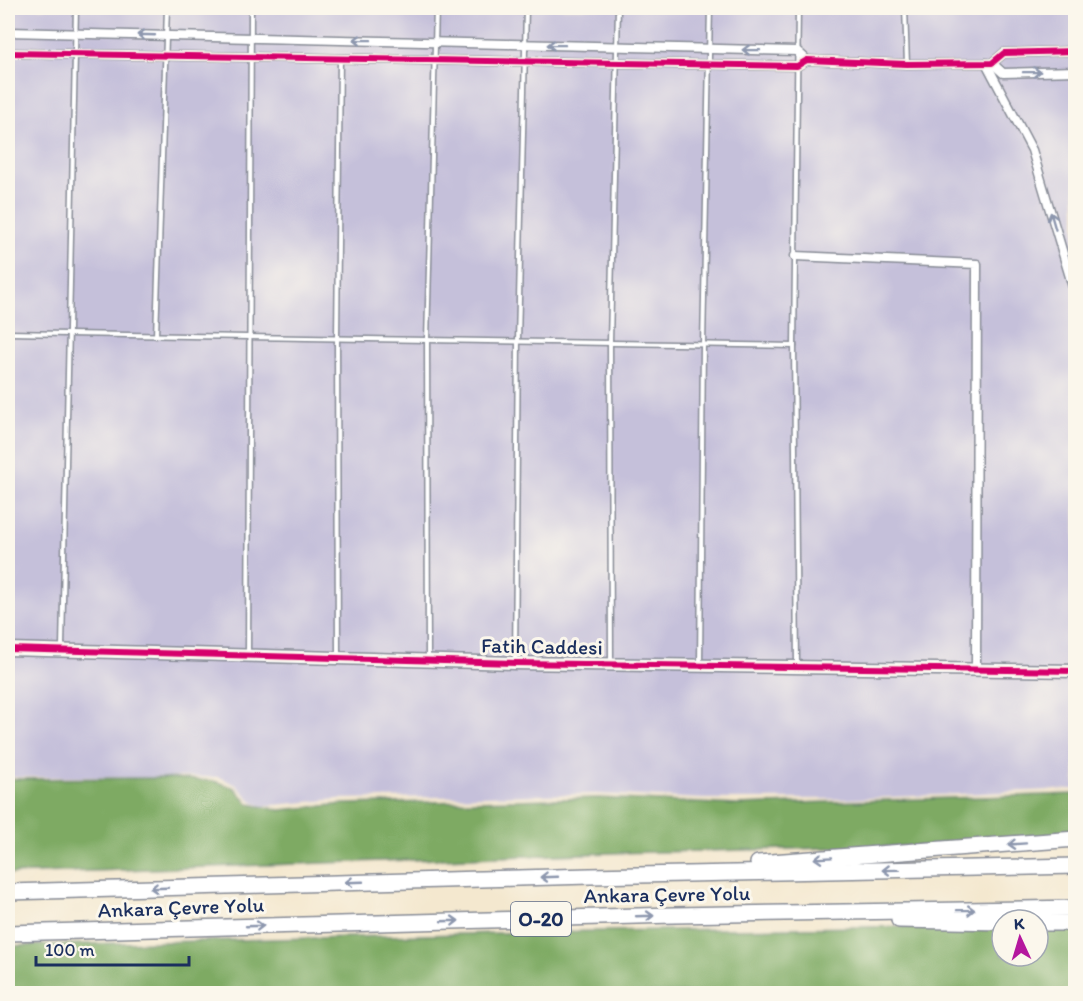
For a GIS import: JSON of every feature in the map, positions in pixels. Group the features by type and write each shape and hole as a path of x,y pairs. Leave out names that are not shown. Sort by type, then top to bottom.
{"highway":[{"path":"590,876 1076,839"},
{"name":"Ankara Çevre Yolu","path":"8,892 590,876 1076,867"},
{"name":"Ankara Çevre Yolu","path":"8,933 674,915 1076,908"},
{"path":"674,915 990,922"},
{"path":"1050,922 1076,923"}],"street":[{"path":"8,32 797,51 807,60"},
{"path":"8,53 797,66 807,60 907,64 989,63 1004,53 1076,51"},
{"path":"989,63 1003,73 1076,71"},
{"path":"989,63 1032,150 1076,297"},
{"path":"795,256 977,264 976,669"},
{"name":"Fatih Caddesi","path":"8,649 515,663 797,665 1076,671"}],"lane":[{"path":"62,651 76,8"},
{"path":"156,336 166,8"},
{"path":"248,654 251,8"},
{"path":"428,660 427,341 436,8"},
{"path":"515,663 518,341 526,8"},
{"path":"611,664 610,342 618,8"},
{"path":"700,665 703,345 710,8"},
{"path":"797,665 794,346 798,8"},
{"path":"905,8 907,64"},
{"path":"338,657 337,338 340,58"},
{"path":"8,333 794,346"}],"shaded area":[{"path":"8,8 1075,8 1075,789 846,799 701,799 596,794 339,799 264,806 254,803 236,785 219,777 8,777"}],"green space":[{"path":"169,778 214,781 235,788 249,804 280,810 344,804 599,798 738,805 1075,794 1075,833 962,845 612,853 8,874 8,779"},
{"path":"990,925 990,968 1050,968 1050,925 1075,926 1076,993 8,994 8,946 534,932"}],"cycle path":[{"path":"8,53 797,66 807,60 907,64 992,63 1004,53 1076,51"},
{"path":"8,649 515,663 1076,671"}]}
